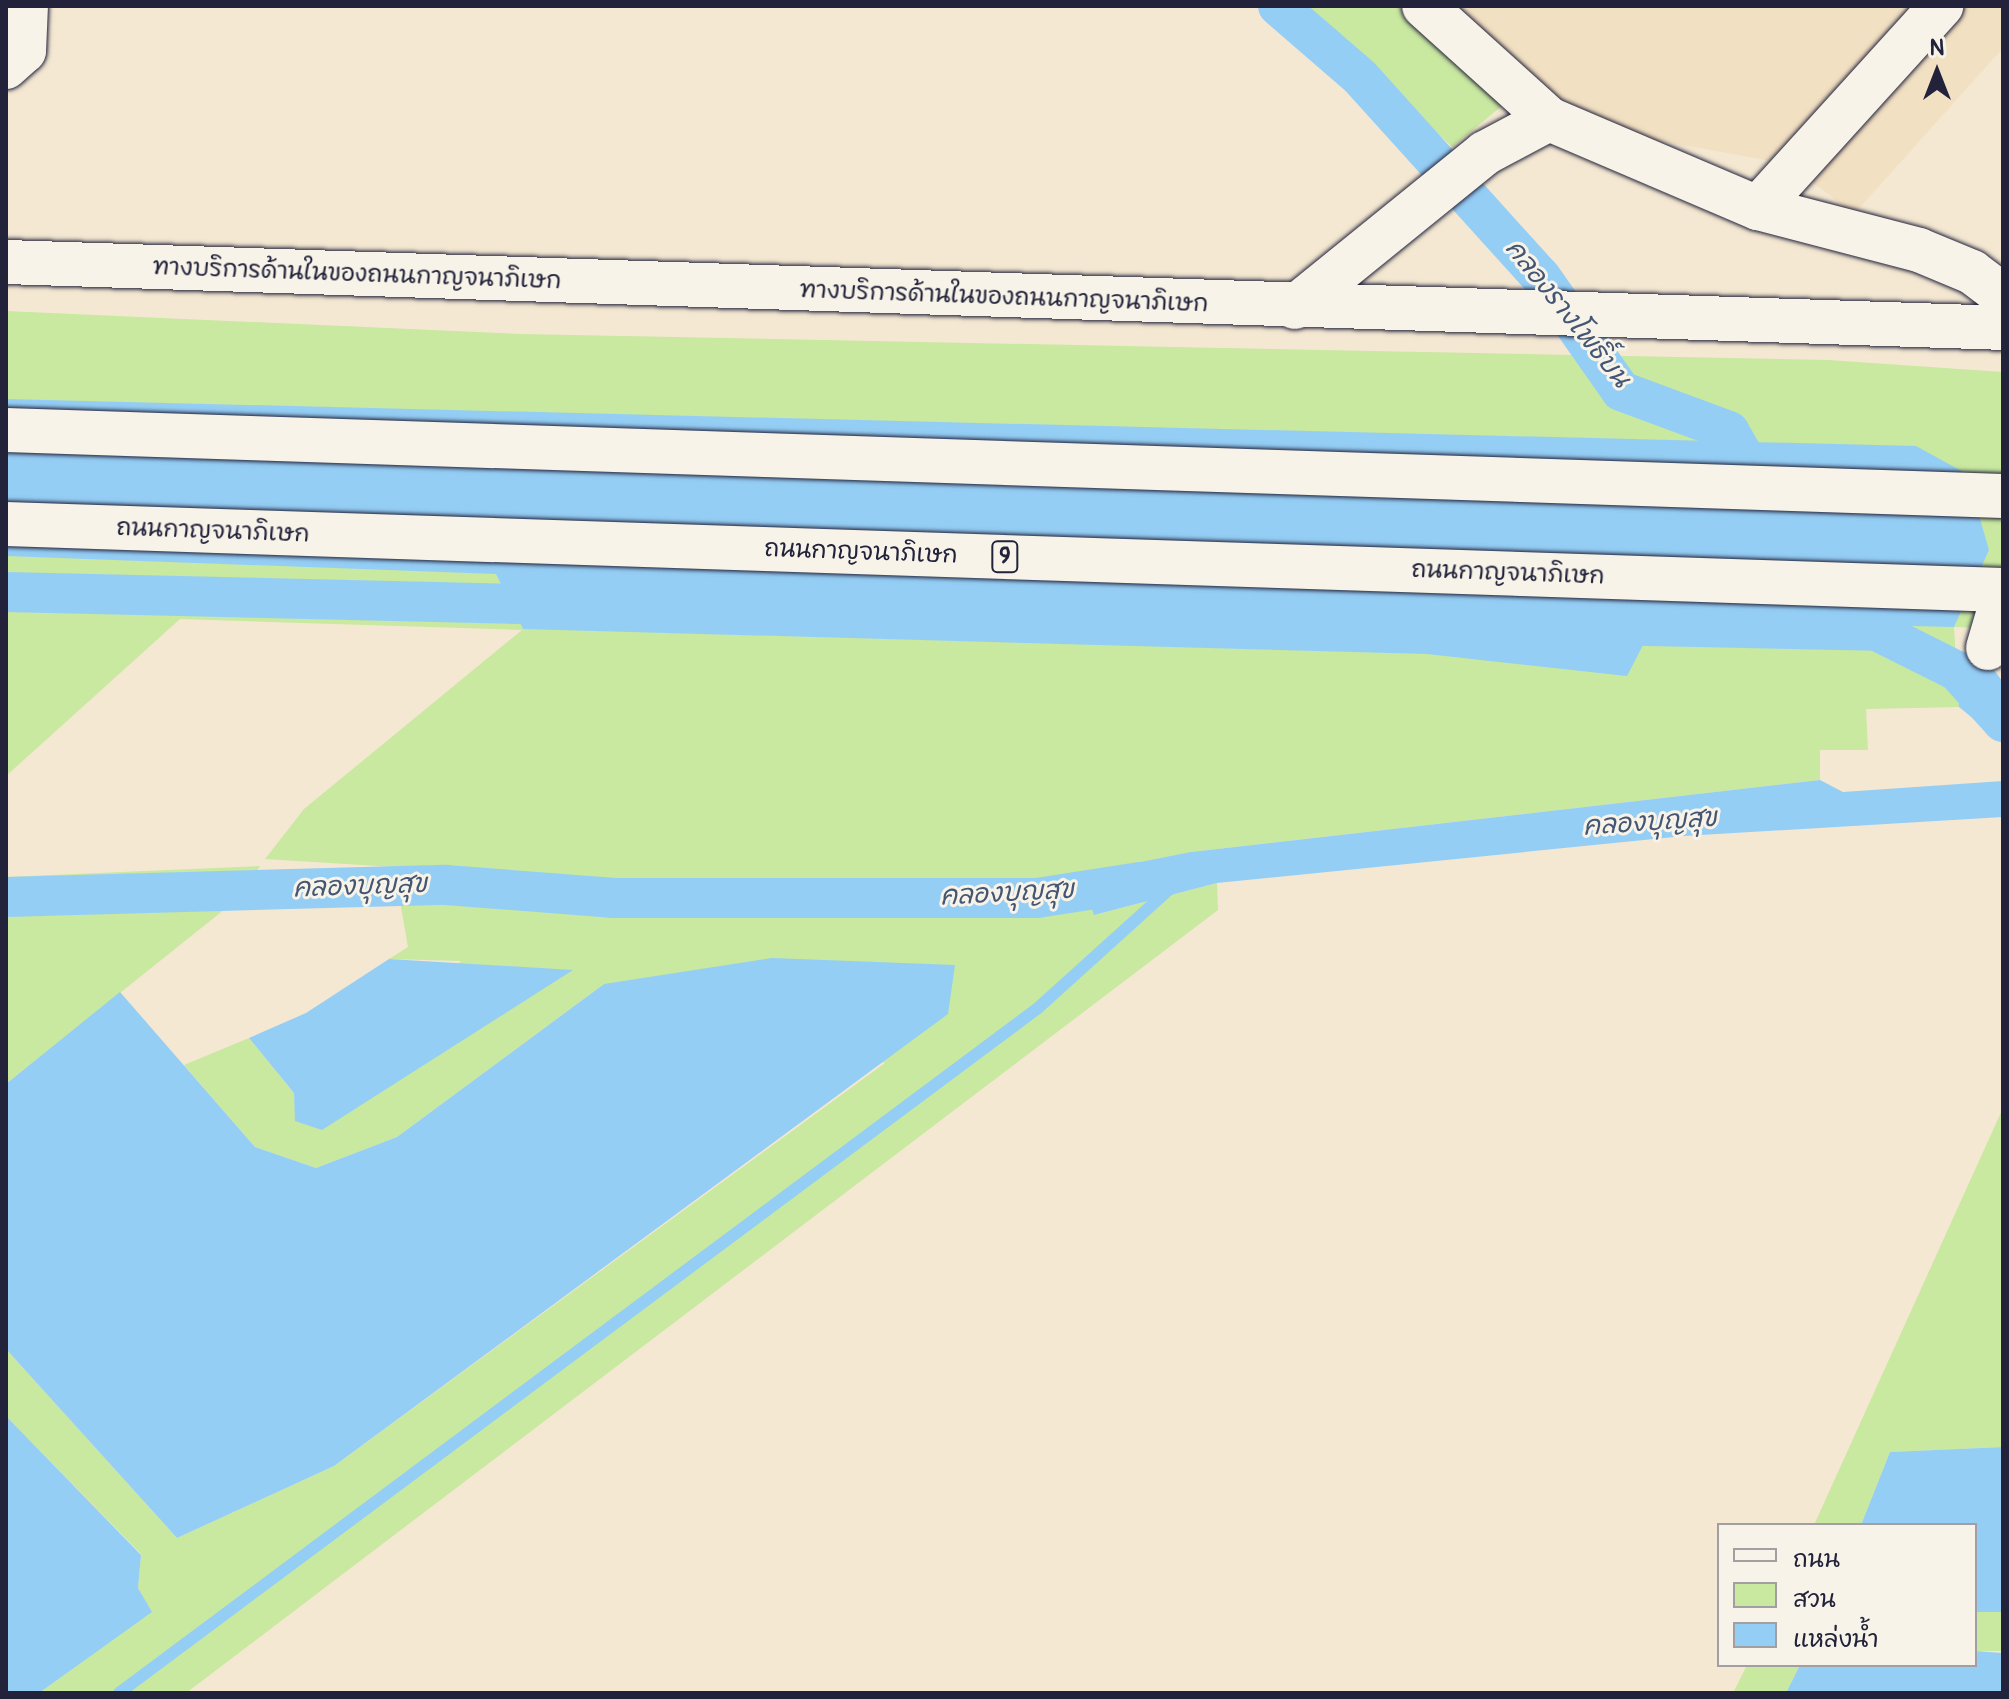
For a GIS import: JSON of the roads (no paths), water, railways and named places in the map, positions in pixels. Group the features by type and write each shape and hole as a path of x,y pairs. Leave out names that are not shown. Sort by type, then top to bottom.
{"main road":[{"path":"6,67 24,51 26,6"},
{"path":"1424,6 1549,119 1758,208 1919,250 1972,272 2003,295"},
{"path":"1758,208 1941,6"},
{"path":"1295,307 1485,153 1549,119"},
{"name":"ทางบริการด้านในของถนนกาญจนาภิเษก","path":"6,262 2003,328"},
{"path":"6,430 2003,496"},
{"name":"ถนนกาญจนาภิเษก","path":"6,524 2003,590"},
{"path":"1988,648 2003,597"}],"water":[{"path":"6,399 1916,446 1967,474 1989,550 1954,627 1656,620 1627,676 1427,654 523,629 496,574 6,556"},
{"path":"1956,661 1994,670 2003,682 2003,743 1959,707"},
{"path":"1820,780 1843,792 2003,781 2003,817 1684,836 1217,883 1094,915 1080,874 1191,852"},
{"path":"772,958 955,965 948,1014 334,1466 177,1538 6,1349 6,1084 120,992 255,1147 316,1168 397,1137 604,984"},
{"path":"389,959 573,970 322,1130 295,1121 294,1093 249,1038 306,1013"},
{"path":"6,1416 141,1555 138,1588 152,1612 39,1693 6,1693"},
{"path":"2003,1447 2003,1612 1977,1612 1977,1523 1862,1523 1890,1452"},
{"path":"1977,1651 2003,1653 2003,1693 1786,1693 1799,1667 1977,1667"}],"waterway":[{"name":"คลองรางโพธิ์บน","path":"1278,6 1360,77 1541,277 1621,391 1729,431 1763,490"},
{"path":"6,592 565,605"},
{"name":"คลองรางโพธิ์บน","path":"1860,612 1877,631 1957,671 2003,722"},
{"path":"1601,625 1877,631"},
{"name":"คลองบุญสุข","path":"6,897 446,885 614,898 1037,898 1140,882"},
{"path":"119,1693 1038,1008 1172,887"}]}
